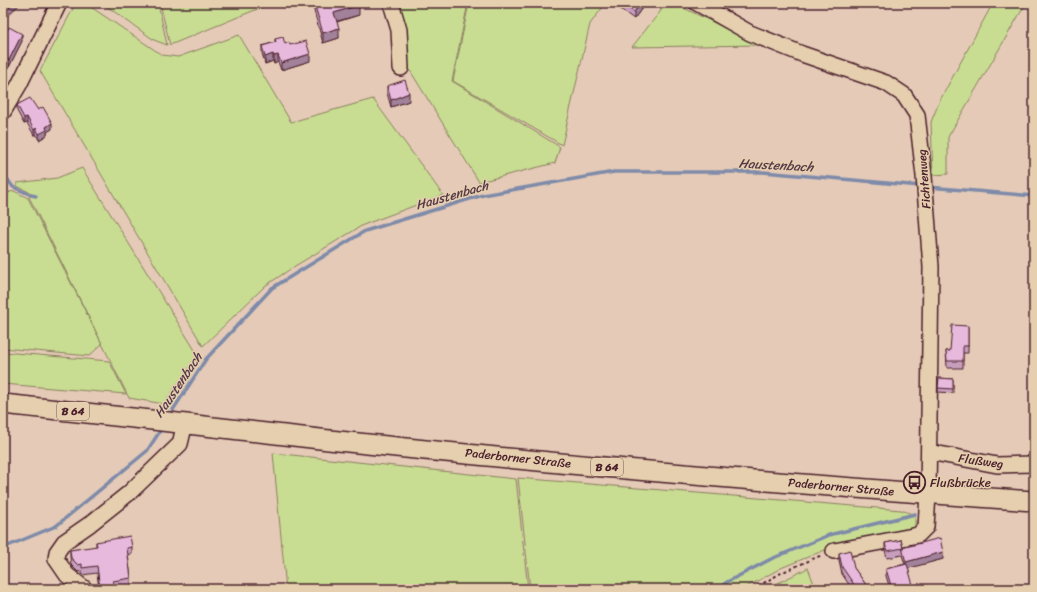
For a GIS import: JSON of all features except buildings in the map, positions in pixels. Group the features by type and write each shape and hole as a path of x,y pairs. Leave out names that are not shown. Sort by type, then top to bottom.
{"main road":[{"name":"Paderborner Straße","path":"3,404 144,418 328,440 546,461 928,494 1034,501"}],"street":[{"path":"3,112 19,85 59,3"},
{"path":"391,3 399,30 401,68"},
{"name":"Fichtenweg","path":"697,3 750,33 802,54 886,83 904,95 917,115 932,267 929,452 926,527 918,535 834,551"},
{"path":"85,589 67,575 56,559 57,552 64,542 90,524 129,493 180,444 183,423"},
{"name":"Flußweg","path":"929,452 996,465 1034,464"}],"path":[{"path":"3,186 10,195"},
{"path":"754,589 783,572 834,551"}],"green space":[{"path":"76,3 85,3 162,55 178,57 239,35 291,122 373,99 443,195 363,225 295,266 265,286 203,346 40,71"},
{"path":"102,3 158,3 167,45 154,40"},
{"path":"160,3 272,3 170,45"},
{"path":"394,3 468,3 452,81 560,147 555,163 479,182 406,64"},
{"path":"469,3 606,3 590,24 562,145 453,81"},
{"path":"667,3 673,3 761,45 632,47"},
{"path":"993,3 1026,3 948,137 948,174 933,175 931,122 940,100"},
{"path":"82,168 198,355 164,404 129,398 29,197 31,193 17,186 17,183 57,178"},
{"path":"14,191 28,198 102,344 89,356 3,348 3,194"},
{"path":"3,352 109,361 126,394 3,384"},
{"path":"273,453 516,479 528,589 286,589"},
{"path":"518,478 901,510 915,515 915,529 832,547 781,568 743,589 530,589"},
{"path":"808,568 816,589 766,589"}],"waterway":[{"name":"Haustenbach","path":"169,416 206,359 272,288 365,231 483,195 614,172 763,172 921,186"},
{"path":"3,173 13,187 36,196"},
{"name":"Haustenbach","path":"928,187 1034,196"},
{"name":"Haustenbach","path":"3,548 56,526 147,451 162,428"},
{"path":"718,589 727,582 771,559 829,535 915,514"}],"place":[{"name":"Flußbrücke","path":"915,483"}]}
